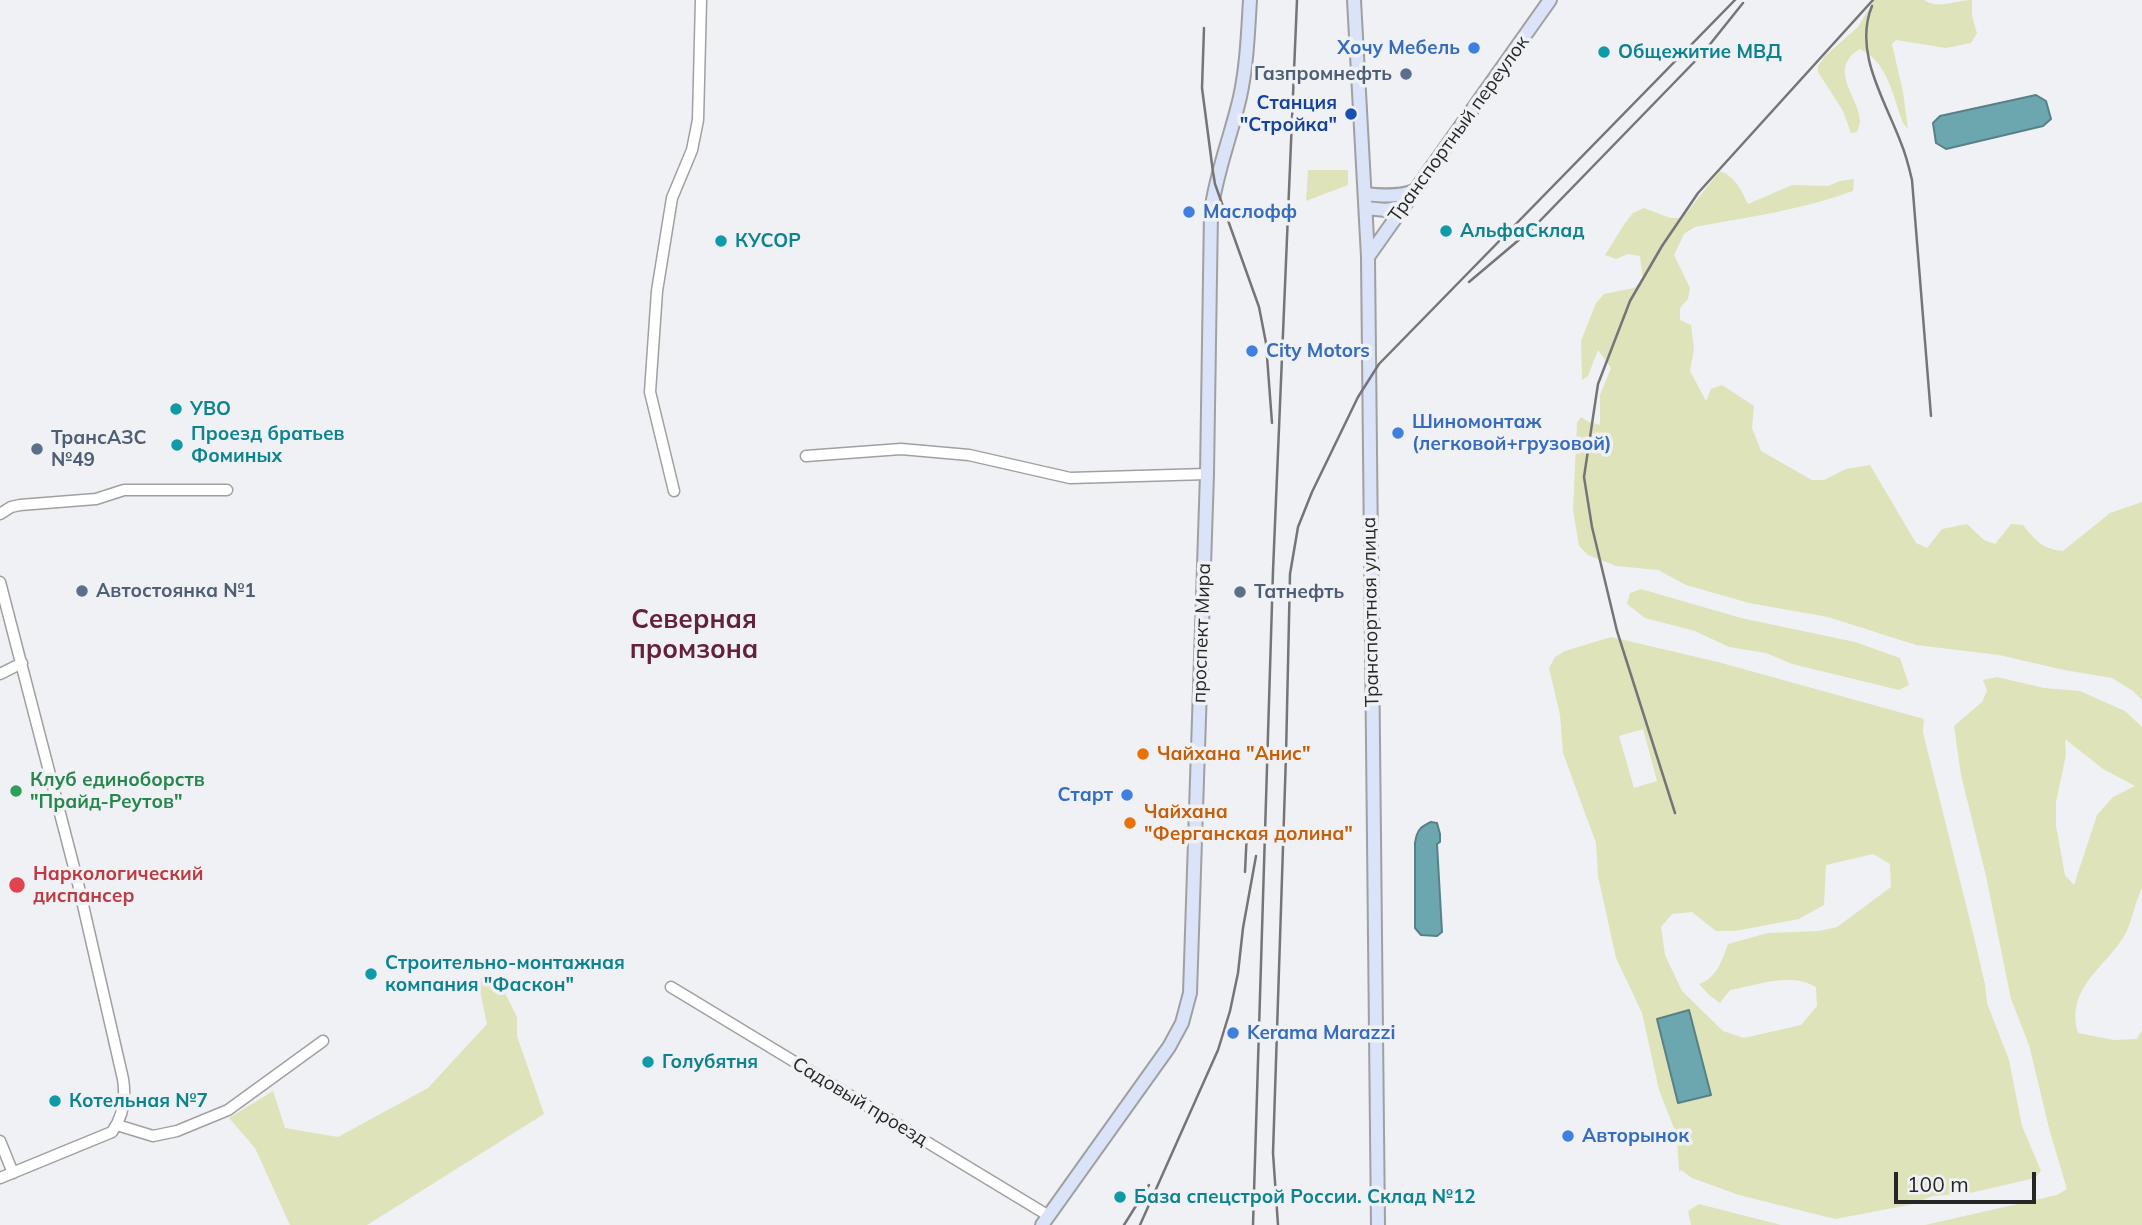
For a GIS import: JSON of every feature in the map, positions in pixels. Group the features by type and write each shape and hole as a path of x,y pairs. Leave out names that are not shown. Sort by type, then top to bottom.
{"street":[{"path":"674,491 650,392 657,291 672,198 692,150 698,120 701,0"},
{"name":"проспект Мира","path":"1045,1221 1169,1047 1182,1023 1190,993 1208,474 1210,212 1245,74 1250,0"},
{"name":"Транспортная улица","path":"1354,0 1368,257 1378,1225"},
{"name":"Транспортный переулок","path":"1368,257 1550,0"},
{"path":"1366,194 1405,195 1415,191"},
{"path":"1366,208 1387,210 1402,207"},
{"path":"806,456 901,449 969,455 1070,478 1208,474"},
{"path":"0,514 20,505 96,499 124,490 227,490"},
{"path":"0,582 77,879 125,1097 117,1125 112,1132 0,1178"},
{"path":"0,674 22,663"},
{"name":"Садовый проезд","path":"671,987 1045,1221"},
{"path":"117,1125 153,1136 177,1131 228,1110 323,1041"},
{"path":"0,1141 13,1173"}],"green space":[{"path":"1874,0 1924,0 1941,4 1972,0 1972,16 1977,33 1971,43 1946,48 1896,40 1892,44 1908,129 1903,123 1883,71 1877,62 1860,49 1850,57 1846,65 1847,84 1860,121 1857,132 1851,133 1843,111 1818,72 1818,66 1825,56 1858,27"},
{"path":"1308,170 1348,170 1348,185 1306,201"},
{"path":"1720,171 1734,180 1748,204 1792,185 1828,186 1854,179 1853,191 1834,198 1695,227 1684,234 1674,255 1690,288 1688,299 1680,308 1680,320 1691,325 1694,349 1690,371 1706,401 1711,389 1722,385 1754,406 1752,428 1761,451 1812,480 1824,480 1846,469 1870,465 1916,543 1927,548 1942,529 1967,524 1984,540 1995,544 2011,524 2023,525 2040,543 2063,551 2110,513 2142,502 2142,700 2112,678 1999,655 1916,645 1828,617 1749,603 1686,585 1658,570 1616,566 1588,555 1579,546 1573,510 1577,423 1581,417 1600,425 1600,395 1611,368 1598,350 1588,376 1582,380 1581,341 1596,303 1604,294 1634,288 1643,280 1640,256 1628,254 1616,259 1605,255 1633,213 1644,208 1670,218 1682,218"},
{"path":"1641,589 1741,618 1855,642 1900,658 1909,685 1899,690 1792,664 1766,653 1729,647 1695,631 1645,618 1627,604 1630,593"},
{"path":"1611,637 1718,662 1924,719 1923,732 1973,933 1987,1003 2009,1060 2022,1126 2041,1171 2035,1178 1970,1193 1933,1196 1909,1205 1835,1219 1739,1195 1692,1178 1681,1170 1679,1172 1677,1136 1659,1090 1642,1013 1616,958 1598,876 1596,843 1563,753 1560,715 1549,668 1555,657 1565,651","holes":["1643,729 1657,781 1634,788 1619,736","1873,854 1890,864 1891,887 1837,927 1819,931 1768,933 1728,944 1715,973 1699,984 1720,1003 1730,990 1774,981 1796,980 1816,987 1817,1006 1801,1025 1744,1038 1723,1031 1682,991 1665,955 1661,927 1672,914 1692,912 1716,931 1735,931 1799,919 1824,905 1826,865"]},
{"path":"1997,677 2044,688 2080,691 2125,711 2142,727 2142,888 2123,938 2081,992 2076,1018 2078,1033 2114,1040 2137,1039 2142,1030 2142,1225 1925,1225 2057,1195 2067,1189 2029,1045 2011,999 1986,876 1961,775 1954,726 1982,702 1987,691 1983,680","holes":["2065,739 2103,769 2135,786 2113,797 2097,815 2074,885 2065,875 2056,826 2056,802 2066,755"]},
{"path":"477,977 503,989 517,1017 517,1036 544,1114 367,1225 290,1225 255,1148 229,1118 273,1091 285,1128 338,1137 428,1088 487,1024"},
{"path":"1699,1204 1781,1225 1691,1225 1688,1211"}],"water":[{"path":"2036,95 2046,101 2051,119 2043,126 1946,149 1936,143 1933,123 1940,116"},
{"path":"1431,822 1437,823 1440,834 1440,842 1437,844 1442,932 1437,936 1421,935 1415,928 1415,843 1420,830"},
{"path":"1689,1010 1711,1095 1678,1103 1657,1019"}],"railway":[{"path":"1253,1225 1273,571 1297,0"},
{"path":"1278,1225 1273,1153 1290,574 1298,527 1358,397 1379,364 1735,0"},
{"path":"1675,813 1617,631 1592,527 1584,477 1598,384 1630,301 1662,246 1698,193 1873,0"},
{"path":"1469,282 1533,228 1703,53 1743,3"},
{"path":"1872,6 1866,41 1873,76 1904,152 1912,180 1931,416"},
{"path":"1204,28 1202,88 1215,184 1259,307 1266,343 1272,423"},
{"path":"1245,872 1247,830"},
{"path":"1140,1225 1218,1050 1238,973 1256,856"},
{"path":"1124,1225 1149,1185"}],"place":[{"name":"Хочу Мебель","path":"1474,48"},
{"name":"Общежитие МВД","path":"1604,52"},
{"name":"Газпромнефть","path":"1406,74"},
{"name":"Станция \"Стройка\"","path":"1351,114"},
{"name":"Маслофф","path":"1189,212"},
{"name":"АльфаСклад","path":"1446,231"},
{"name":"КУСОР","path":"721,241"},
{"name":"City Motors","path":"1252,351"},
{"name":"УВО","path":"176,409"},
{"name":"Шиномонтаж (легковой+грузовой)","path":"1398,433"},
{"name":"Проезд братьев Фоминых","path":"177,445"},
{"name":"ТрансАЗС №49","path":"37,449"},
{"name":"Автостоянка №1","path":"82,591"},
{"name":"Татнефть","path":"1240,592"},
{"name":"Чайхана \"Анис\"","path":"1143,754"},
{"name":"Клуб единоборств \"Прайд-Реутов\"","path":"16,791"},
{"name":"Старт","path":"1127,795"},
{"name":"Чайхана \"Ферганская долина\"","path":"1130,823"},
{"name":"Наркологический диспансер","path":"17,885"},
{"name":"Строительно-монтажная компания \"Фаскон\"","path":"371,974"},
{"name":"Kerama Marazzi","path":"1233,1033"},
{"name":"Голубятня","path":"648,1062"},
{"name":"Котельная №7","path":"55,1101"},
{"name":"Авторынок","path":"1568,1136"},
{"name":"База спецстрой России. Склад №12","path":"1120,1197"}],"district":[{"name":"Северная промзона","path":"694,635"}]}
